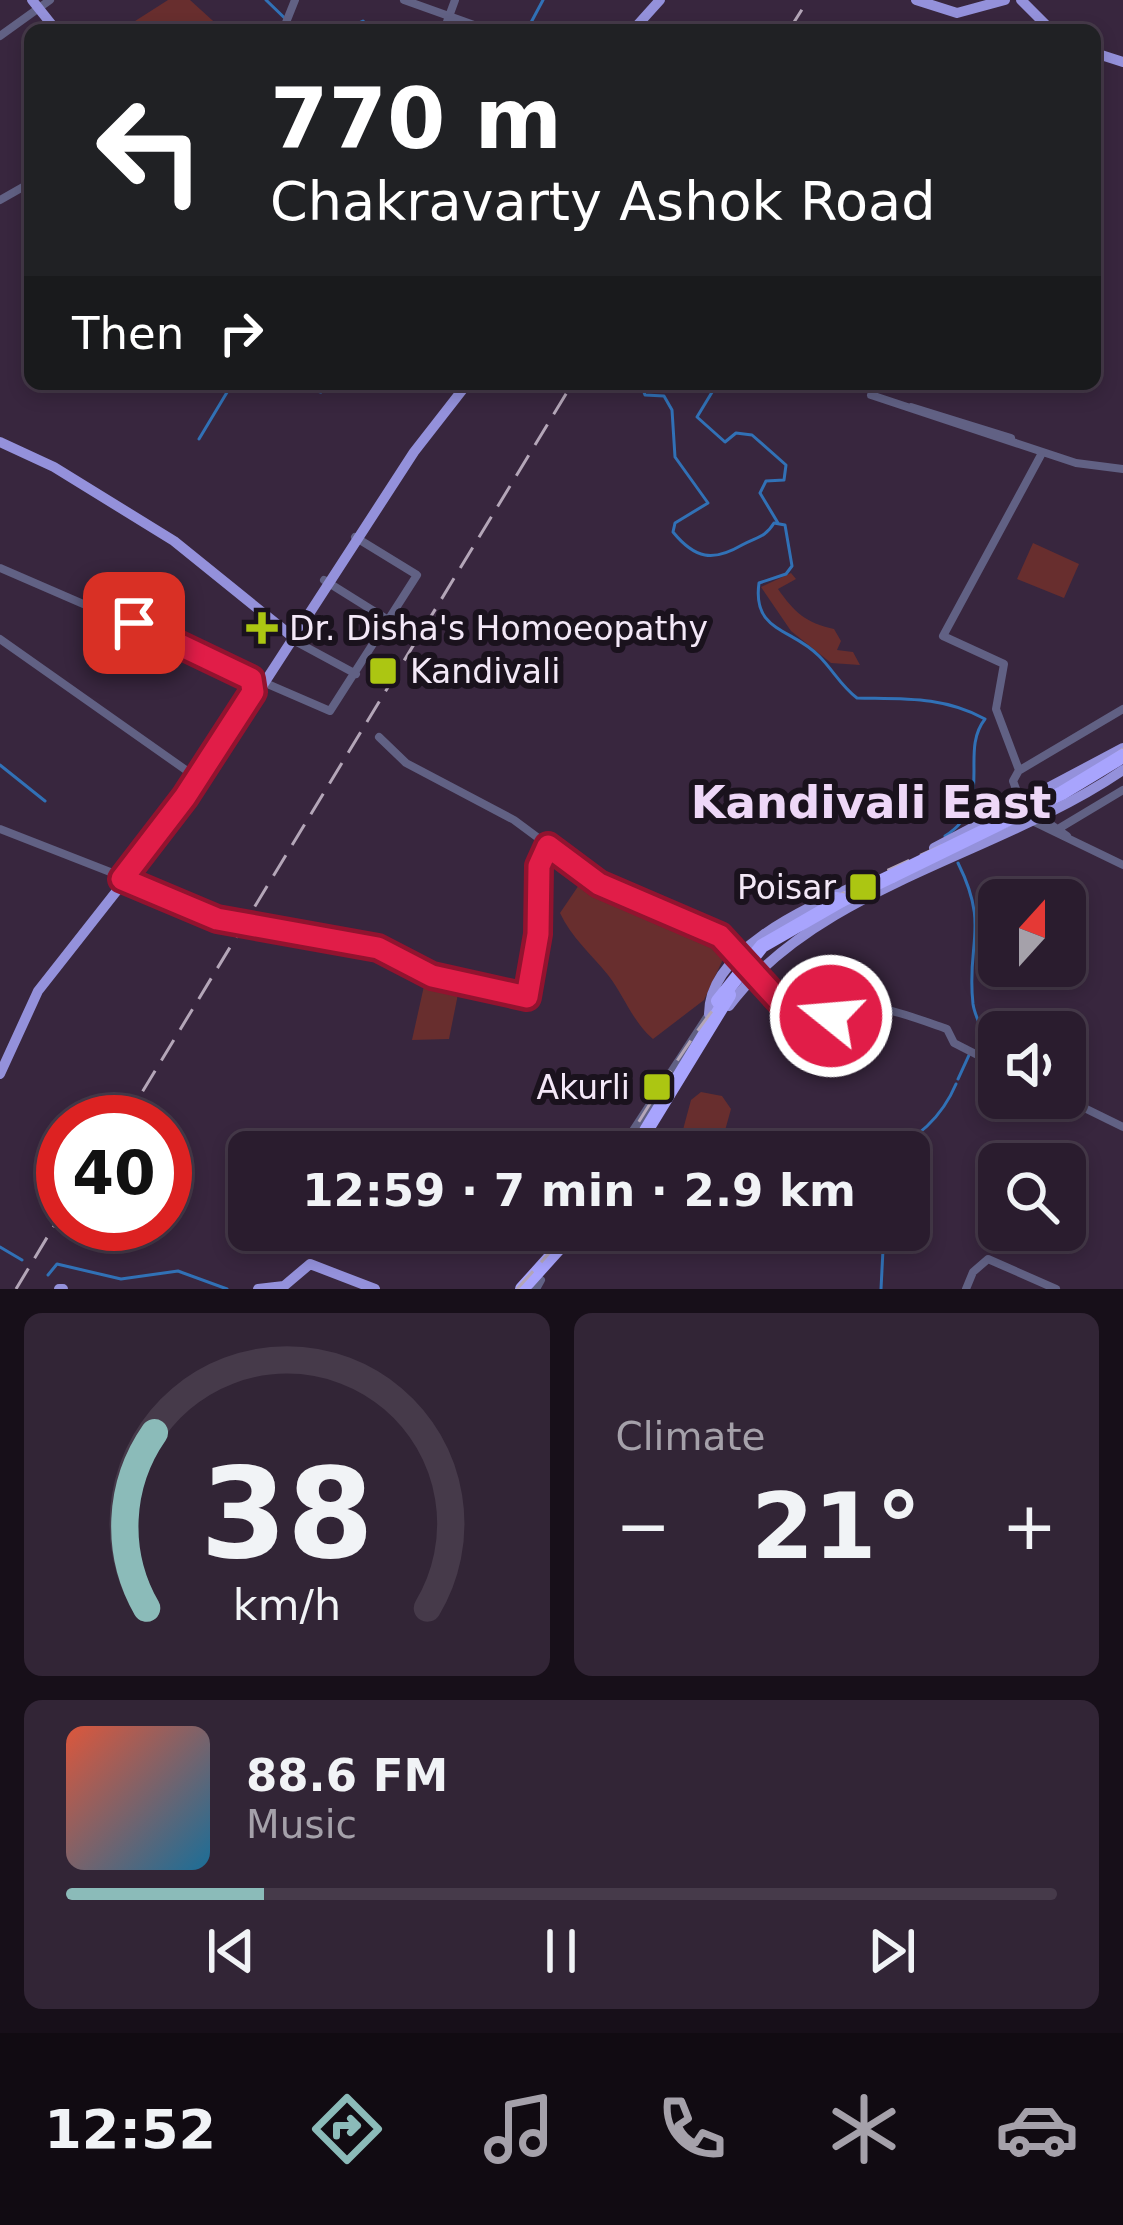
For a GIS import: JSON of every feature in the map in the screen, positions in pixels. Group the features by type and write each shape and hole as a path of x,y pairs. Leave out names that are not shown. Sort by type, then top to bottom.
{"highway":[{"path":"637,1131 716,1011 776,942 1123,759"},
{"path":"639,1131 682,1078 716,1011"},
{"path":"531,1284 558,1251"}],"main road":[{"path":"636,24 658,0"},
{"path":"921,1 954,8 991,0"},
{"path":"921,1 957,14 1014,0 1040,24"},
{"path":"0,1062 32,990 131,882 289,636 459,390"},
{"path":"0,444 54,467 175,542 289,636"},
{"path":"716,1011 785,944 854,898 1023,801 1123,759"},
{"path":"716,1011 720,983 742,954 776,924 854,898 1006,834 1035,820 1123,759"},
{"path":"0,1074 38,992 131,882 136,865 198,779"},
{"path":"997,816 1006,834"},
{"path":"131,882 215,914 364,944 439,975 524,994 535,932 538,871 547,843"},
{"path":"267,1288 284,1286 310,1264 371,1289"},
{"path":"286,1289 310,1268 371,1289"}],"street":[{"path":"284,21 293,0"},
{"path":"400,0 446,22 454,0"},
{"path":"0,35 39,3"},
{"path":"871,395 999,436 1122,467"},
{"path":"999,436 1042,453 1122,467"},
{"path":"1019,771 996,707 1004,664 943,636 1042,453"},
{"path":"0,567 176,636 259,684 333,710 417,575 356,538"},
{"path":"326,581 388,620"},
{"path":"289,636 356,674"},
{"path":"0,639 198,779"},
{"path":"1123,711 1019,771 1013,781 1035,820 1123,864"},
{"path":"380,735 406,763 514,820 599,884 720,936 742,954 776,1001 803,1014 825,1017 859,1006 883,1011 947,1029 954,1042 978,1053"},
{"path":"1056,833 1123,792"},
{"path":"0,831 131,882"},
{"path":"1086,1107 1119,1123"},
{"path":"968,1289 990,1263 1053,1289"}],"shaded area":[{"path":"168,0 190,0 216,24 130,24"},
{"path":"1033,543 1079,564 1064,598 1017,579"},
{"path":"791,573 796,579 778,589 784,597 808,620 834,629 841,641 837,650 853,652 860,665 831,663 791,631 761,587"},
{"path":"581,882 633,902 637,915 709,934 725,955 704,1000 653,1039 560,913"},
{"path":"426,977 460,984 449,1039 412,1040"},
{"path":"701,1092 722,1096 731,1109 725,1131 683,1131 691,1100"}],"waterway":[{"path":"266,0 291,24"},
{"path":"530,24 543,0"},
{"path":"356,24 365,24"},
{"path":"199,439 228,390"},
{"path":"312,390 322,390"},
{"path":"643,390 645,395 664,396 672,410 675,457 708,503 675,523 673,532 681,541 697,552 713,555 760,537 774,523 785,525 792,566 786,574 759,583 758,599 768,620 819,656 857,698 938,703 985,719 975,747 969,809 945,836"},
{"path":"713,390 697,417 725,442 736,433 752,435 786,465 784,480 766,481 760,493 778,523"},
{"path":"0,765 45,801"},
{"path":"958,863 973,903 972,983 978,1020"},
{"path":"958,1079 969,1055"},
{"path":"920,1131 944,1106 956,1084"},
{"path":"0,1247 22,1260"},
{"path":"881,1289 883,1251"},
{"path":"48,1275 57,1264 121,1279 178,1271 227,1289"}],"railway":[{"path":"793,24 808,0"},
{"path":"140,1095 568,390"},
{"path":"633,1131 710,1013 764,951 795,924 865,881 1053,793 1123,749"},
{"path":"16,1289 39,1251"},
{"path":"517,1289 551,1251"}],"place":[{"name":"Dr. Disha's Homoeopathy","path":"262,628"},
{"name":"Kandivali","path":"383,671"},
{"name":"Poisar","path":"863,887"},
{"name":"Akurli","path":"657,1087"}],"district":[{"name":"Kandivali East","path":"871,802"}],"route":[{"path":"134,623 217,659 251,679 253,692 185,797 122,879 217,919 378,948 432,976 527,997 540,916 539,866 548,846 599,884 720,936 784,1006 803,1014 831,1016"}]}
